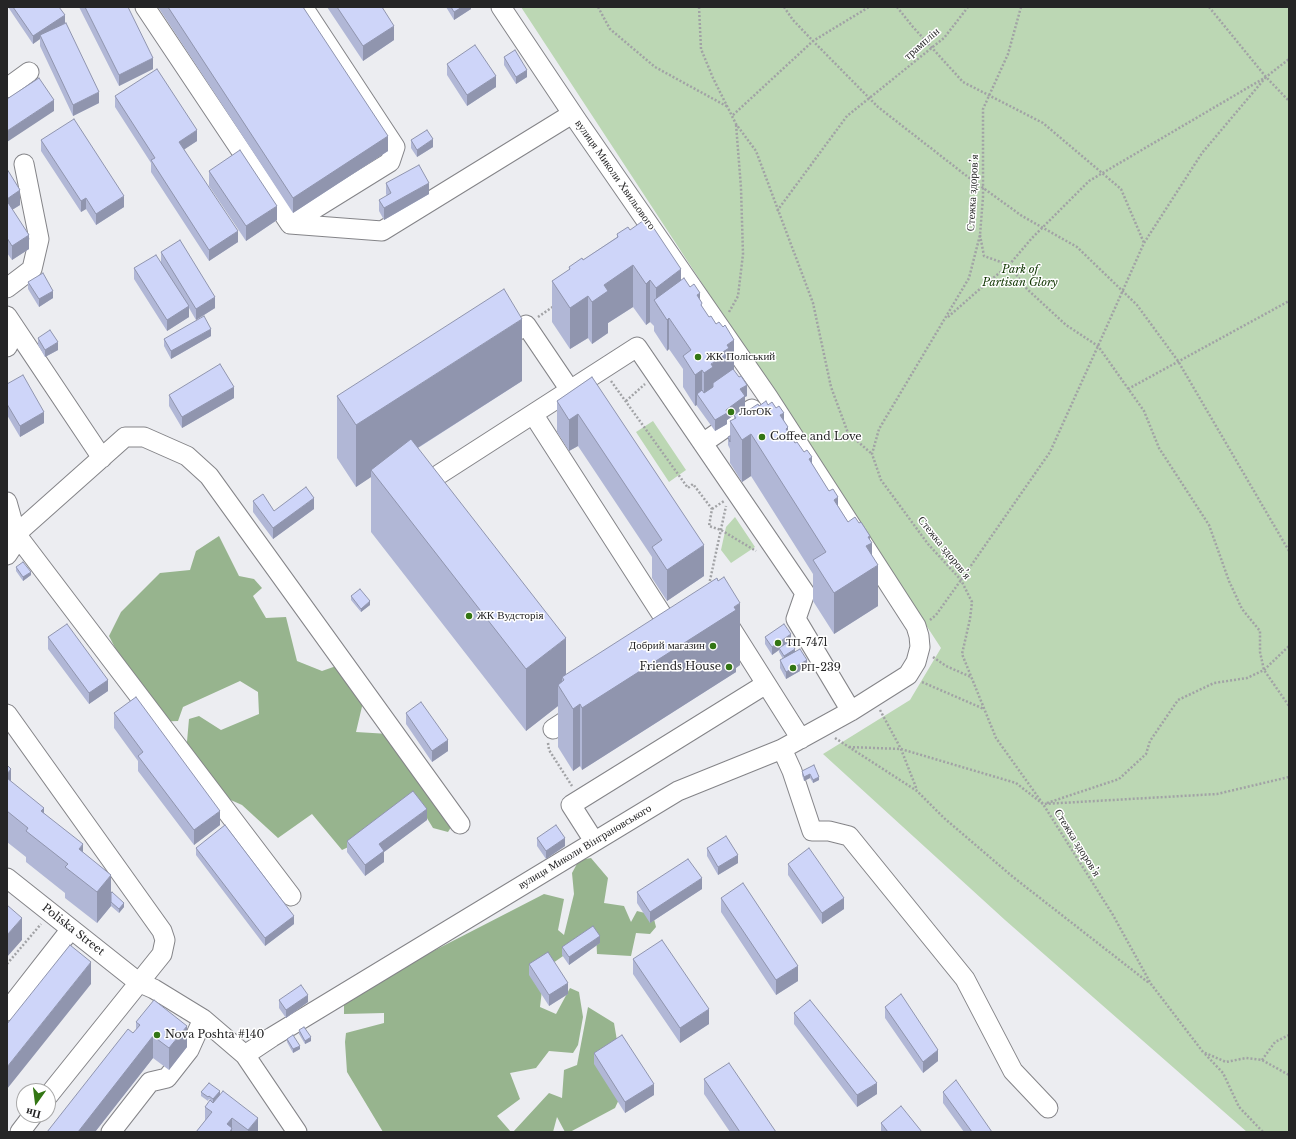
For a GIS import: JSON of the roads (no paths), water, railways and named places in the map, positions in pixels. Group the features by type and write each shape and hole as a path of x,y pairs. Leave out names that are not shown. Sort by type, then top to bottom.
{"street":[{"path":"145,7 290,224"},
{"path":"290,224 390,162 395,147 303,7"},
{"name":"вулиця Миколи Хвильового","path":"500,7 768,398 916,626 920,641 916,662 908,675"},
{"path":"7,88 29,72"},
{"path":"290,224 382,231 572,114"},
{"path":"7,288 32,269 39,239 24,164"},
{"path":"7,347 12,323"},
{"path":"12,323 102,458"},
{"path":"486,351 526,325 570,390"},
{"path":"418,488 637,347 805,593 796,619 851,712"},
{"path":"702,443 768,398"},
{"path":"533,414 668,624 715,612 766,684 801,739"},
{"path":"7,555 11,549 16,534 125,437 144,437 187,456 209,476 460,824"},
{"path":"7,502 16,534 291,896"},
{"name":"вулиця Миколи Вінграновського","path":"245,1055 272,1037 678,791 782,749 851,712 908,675"},
{"path":"594,841 571,805 766,684"},
{"path":"553,729 593,703"},
{"path":"7,714 162,931 165,940 162,954 56,1086"},
{"path":"782,749 792,772 812,831 829,830 849,836 965,979 1013,1071 1048,1108"},
{"name":"Poliska Street","path":"7,878 138,982 154,989 203,1019 245,1055 297,1132"},
{"path":"7,1011 72,929"},
{"path":"111,1132 150,1082 167,1078 189,1050 203,1019"},
{"path":"20,1132 27,1123"}],"place":[{"name":"ЖК Поліський","path":"698,357"},
{"name":"ЛотОК","path":"731,412"},
{"name":"Coffee and Love","path":"762,437"},
{"name":"ЖК Вудсторія","path":"469,616"},
{"name":"ТП-7471","path":"778,643"},
{"name":"Добрий магазин","path":"713,646"},
{"name":"Friends House","path":"729,667"},
{"name":"РП-239","path":"793,668"},
{"name":"Nova Poshta #140","path":"157,1035"}],"park label":[{"name":"Park of Partisan Glory","path":"1020,276"}]}
